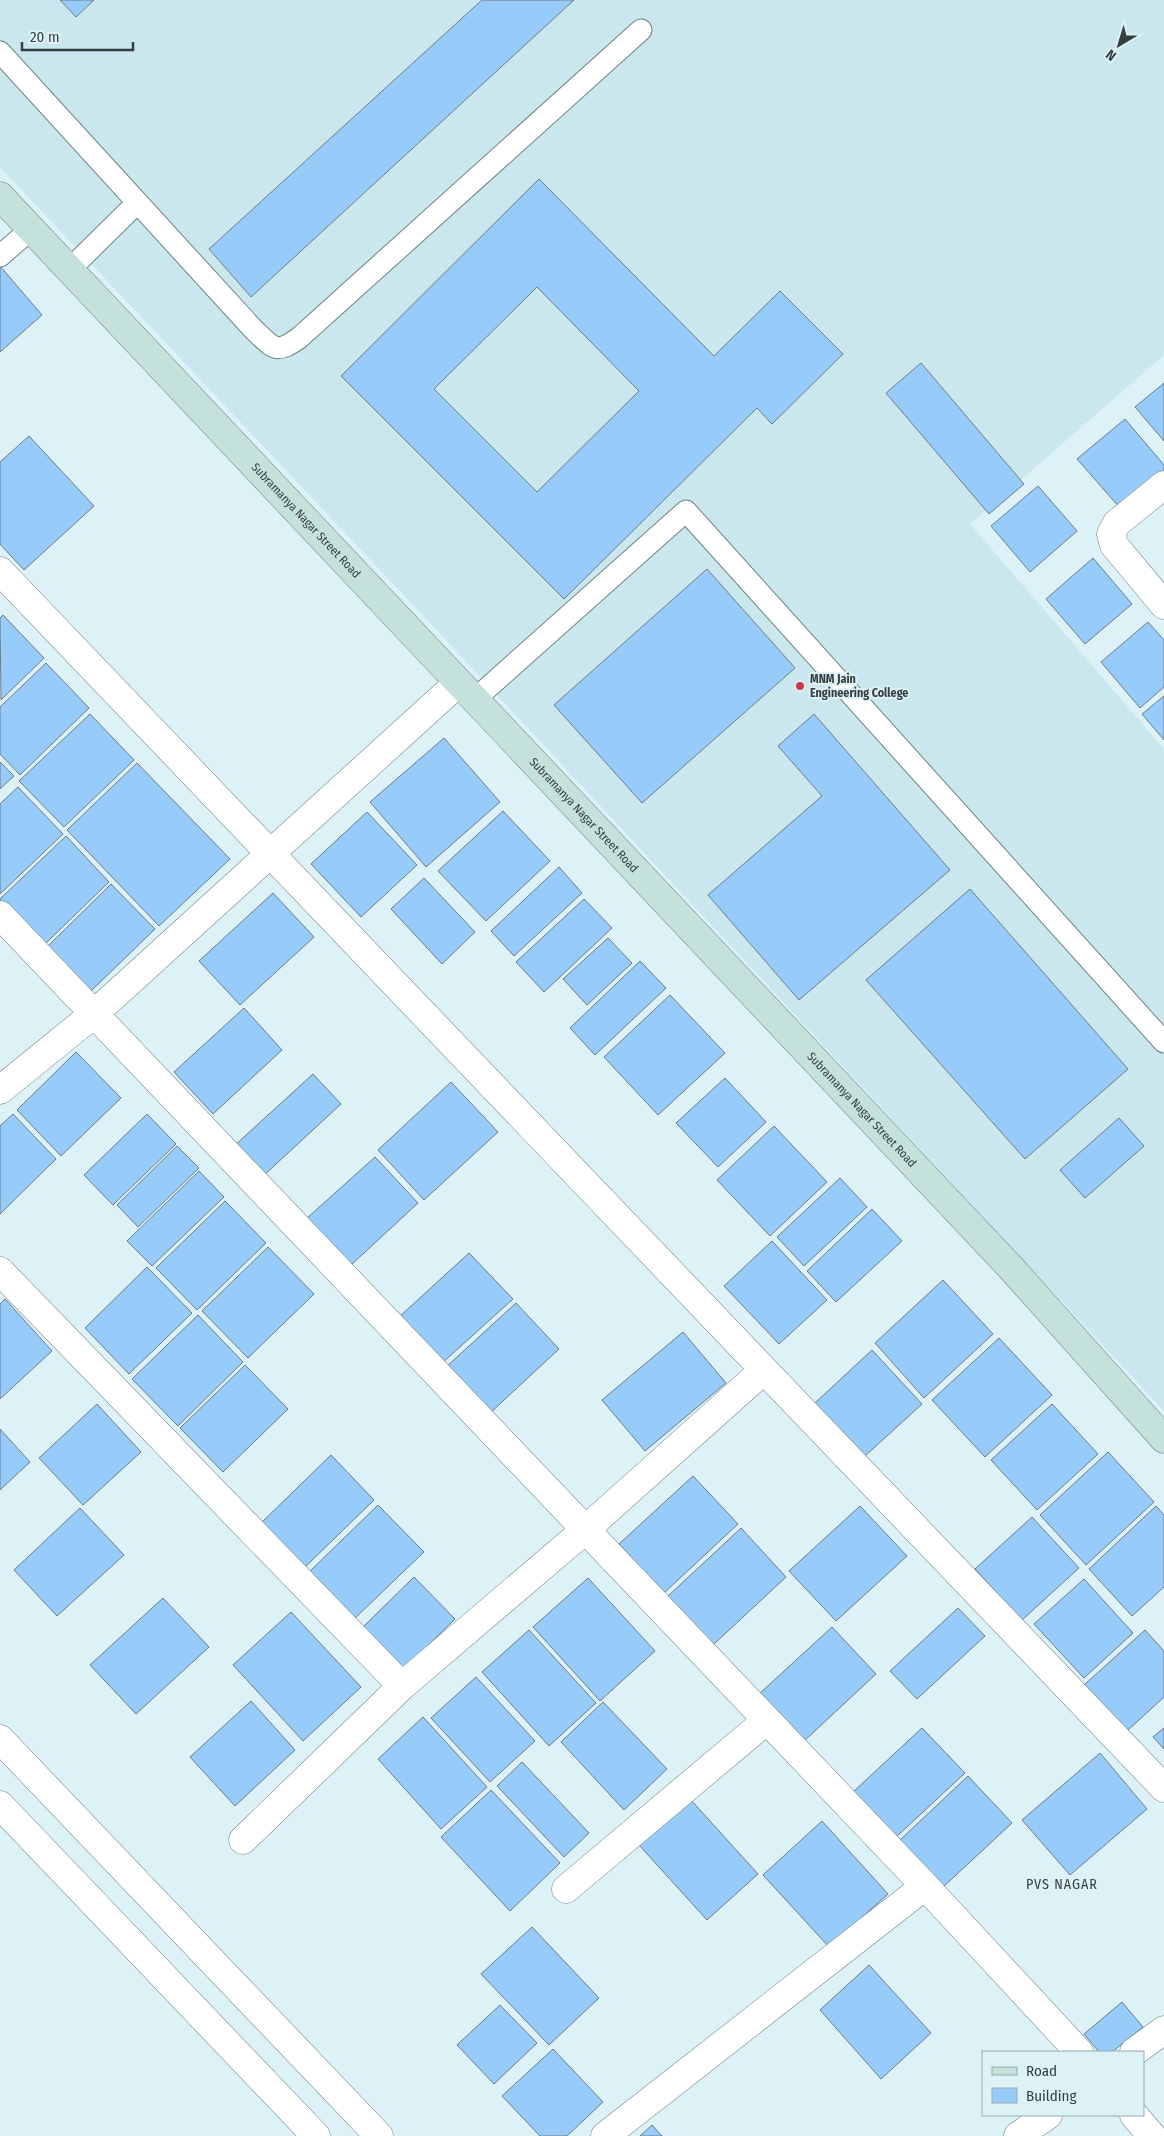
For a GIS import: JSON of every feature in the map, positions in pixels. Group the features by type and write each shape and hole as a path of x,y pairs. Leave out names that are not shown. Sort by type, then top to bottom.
{"street":[{"name":"Subramanya Nagar Street Road","path":"0,196 1012,1269 1164,1439"},
{"path":"1164,485 1117,524 1111,534 1114,545 1164,605"},
{"path":"0,571 1164,1788"},
{"path":"0,1090 95,1013 270,854 466,692"},
{"path":"0,915 925,1886 1078,2051"},
{"path":"0,1271 402,1686"},
{"path":"242,1840 402,1686 585,1530 764,1370"},
{"path":"566,1889 767,1720"},
{"path":"0,1739 379,2136"},
{"path":"0,1805 316,2136"},
{"path":"605,2136 925,1886"},
{"path":"1135,2051 1164,2030"},
{"path":"1018,2136 1047,2116"},
{"path":"1135,2116 1152,2136"}],"lane":[{"path":"0,52 254,330 272,347 285,348 306,332 641,30"},
{"path":"70,269 137,203"},
{"path":"0,256 31,229"},
{"path":"466,692 686,511 1164,1042"}],"shaded area":[{"name":"MNM Jain Engineering College","path":"0,0 1164,0 1164,355 970,524 1164,749 1164,1411 431,624 0,167"}],"building":[{"path":"60,0 94,0 76,17"},
{"path":"482,0 574,0 251,297 209,249"},
{"path":"539,179 714,356 780,291 843,354 772,424 757,408 564,599 341,376","holes":["537,287 639,391 537,492 434,389"]},
{"path":"0,266 42,315 0,352"},
{"path":"921,363 1024,484 989,514 886,393"},
{"path":"1164,383 1164,441 1135,407"},
{"path":"1125,419 1164,465 1164,470 1120,508 1077,459"},
{"path":"29,436 94,506 24,570 0,544 0,462"},
{"path":"1038,486 1077,531 1030,572 991,526"},
{"path":"1093,558 1132,604 1085,644 1046,599"},
{"path":"707,569 795,668 642,803 554,705"},
{"path":"3,615 44,658 1,700 0,618"},
{"path":"1148,622 1164,640 1164,687 1140,708 1101,662"},
{"path":"46,663 89,708 20,775 0,754 0,707"},
{"path":"1164,696 1164,740 1142,714"},
{"path":"90,714 134,760 64,827 19,781"},
{"path":"814,714 950,870 799,1000 708,895 822,796 778,746"},
{"path":"444,738 500,802 426,867 370,802"},
{"path":"0,762 14,776 0,789"},
{"path":"137,763 230,859 159,926 67,830"},
{"path":"18,787 63,834 0,894 0,804"},
{"path":"503,811 550,861 486,921 438,871"},
{"path":"367,812 417,865 361,917 311,864"},
{"path":"66,836 109,882 43,946 0,902 0,899"},
{"path":"559,867 582,893 514,956 491,931"},
{"path":"424,878 475,932 442,964 391,909"},
{"path":"111,884 155,929 89,993 46,948"},
{"path":"970,889 1128,1069 1025,1159 866,980"},
{"path":"273,893 314,937 240,1005 199,961"},
{"path":"584,899 612,928 544,992 516,962"},
{"path":"608,938 632,963 587,1005 563,979"},
{"path":"640,961 666,988 595,1055 570,1028"},
{"path":"670,995 725,1053 658,1115 604,1057"},
{"path":"244,1008 282,1050 213,1114 174,1072"},
{"path":"76,1052 121,1098 61,1156 17,1110"},
{"path":"313,1074 341,1104 262,1177 233,1147"},
{"path":"725,1078 766,1122 718,1167 676,1123"},
{"path":"451,1082 498,1132 424,1200 378,1150"},
{"path":"13,1114 56,1159 0,1214 0,1126"},
{"path":"147,1114 176,1144 113,1205 84,1175"},
{"path":"1119,1118 1144,1146 1085,1198 1060,1170"},
{"path":"774,1126 827,1182 770,1236 717,1180"},
{"path":"177,1146 199,1168 138,1227 117,1205"},
{"path":"375,1157 418,1203 350,1266 306,1219"},
{"path":"199,1171 224,1197 152,1266 127,1241"},
{"path":"840,1178 867,1207 804,1266 777,1237"},
{"path":"225,1201 266,1243 197,1310 156,1268"},
{"path":"872,1209 902,1241 836,1302 807,1271"},
{"path":"772,1241 827,1300 779,1344 724,1286"},
{"path":"268,1247 314,1294 248,1358 202,1311"},
{"path":"469,1253 513,1299 441,1364 398,1318"},
{"path":"147,1267 192,1313 129,1374 85,1328"},
{"path":"943,1280 993,1334 924,1398 875,1343"},
{"path":"5,1299 52,1351 0,1399 0,1304"},
{"path":"516,1303 559,1349 488,1415 445,1368"},
{"path":"198,1315 243,1362 178,1426 132,1379"},
{"path":"683,1332 726,1383 645,1451 602,1400"},
{"path":"999,1338 1052,1395 985,1457 932,1400"},
{"path":"872,1350 922,1404 864,1457 815,1403"},
{"path":"245,1365 288,1409 223,1472 180,1428"},
{"path":"97,1404 141,1452 83,1505 39,1458"},
{"path":"1052,1404 1098,1454 1037,1510 991,1460"},
{"path":"0,1429 30,1462 0,1490"},
{"path":"1108,1452 1154,1502 1086,1565 1040,1515"},
{"path":"331,1455 374,1500 302,1570 259,1525"},
{"path":"693,1476 738,1524 664,1593 619,1544"},
{"path":"378,1505 424,1552 352,1621 306,1575"},
{"path":"860,1506 907,1556 836,1621 789,1571"},
{"path":"1156,1506 1164,1515 1164,1587 1132,1616 1089,1569"},
{"path":"80,1508 124,1555 57,1616 14,1570"},
{"path":"1032,1517 1079,1568 1022,1620 975,1569"},
{"path":"741,1528 786,1577 712,1646 667,1597"},
{"path":"414,1577 455,1619 404,1669 363,1627"},
{"path":"588,1578 655,1651 600,1701 533,1627"},
{"path":"1084,1579 1133,1633 1084,1678 1034,1624"},
{"path":"163,1598 209,1647 136,1714 90,1665"},
{"path":"958,1608 985,1636 917,1699 890,1671"},
{"path":"291,1612 361,1687 303,1741 233,1665"},
{"path":"832,1627 876,1674 802,1743 758,1695"},
{"path":"529,1630 596,1703 549,1746 482,1672"},
{"path":"1145,1630 1164,1651 1164,1697 1127,1731 1084,1685"},
{"path":"476,1677 535,1741 490,1782 431,1718"},
{"path":"251,1701 295,1750 235,1806 190,1757"},
{"path":"603,1702 667,1769 624,1810 561,1742"},
{"path":"423,1717 487,1787 441,1829 378,1759"},
{"path":"922,1728 965,1773 894,1839 852,1793"},
{"path":"1164,1728 1164,1749 1153,1737"},
{"path":"1100,1753 1147,1809 1070,1875 1022,1820"},
{"path":"522,1762 589,1833 564,1857 497,1786"},
{"path":"968,1776 1012,1823 942,1888 899,1841"},
{"path":"491,1790 560,1863 510,1911 441,1837"},
{"path":"690,1799 758,1874 707,1920 639,1845"},
{"path":"822,1821 888,1894 829,1947 763,1875"},
{"path":"532,1927 599,1998 549,2045 481,1974"},
{"path":"869,1965 931,2033 881,2079 820,2010"},
{"path":"1122,2002 1143,2027 1113,2051 1098,2051 1084,2034"},
{"path":"500,2005 537,2043 494,2084 457,2045"},
{"path":"553,2049 603,2102 567,2136 540,2136 502,2096"},
{"path":"652,2125 662,2136 640,2136"}],"place":[{"name":"MNM Jain Engineering College","path":"800,686"}],"district":[{"name":"PVS NAGAR","path":"1062,1884"}]}
